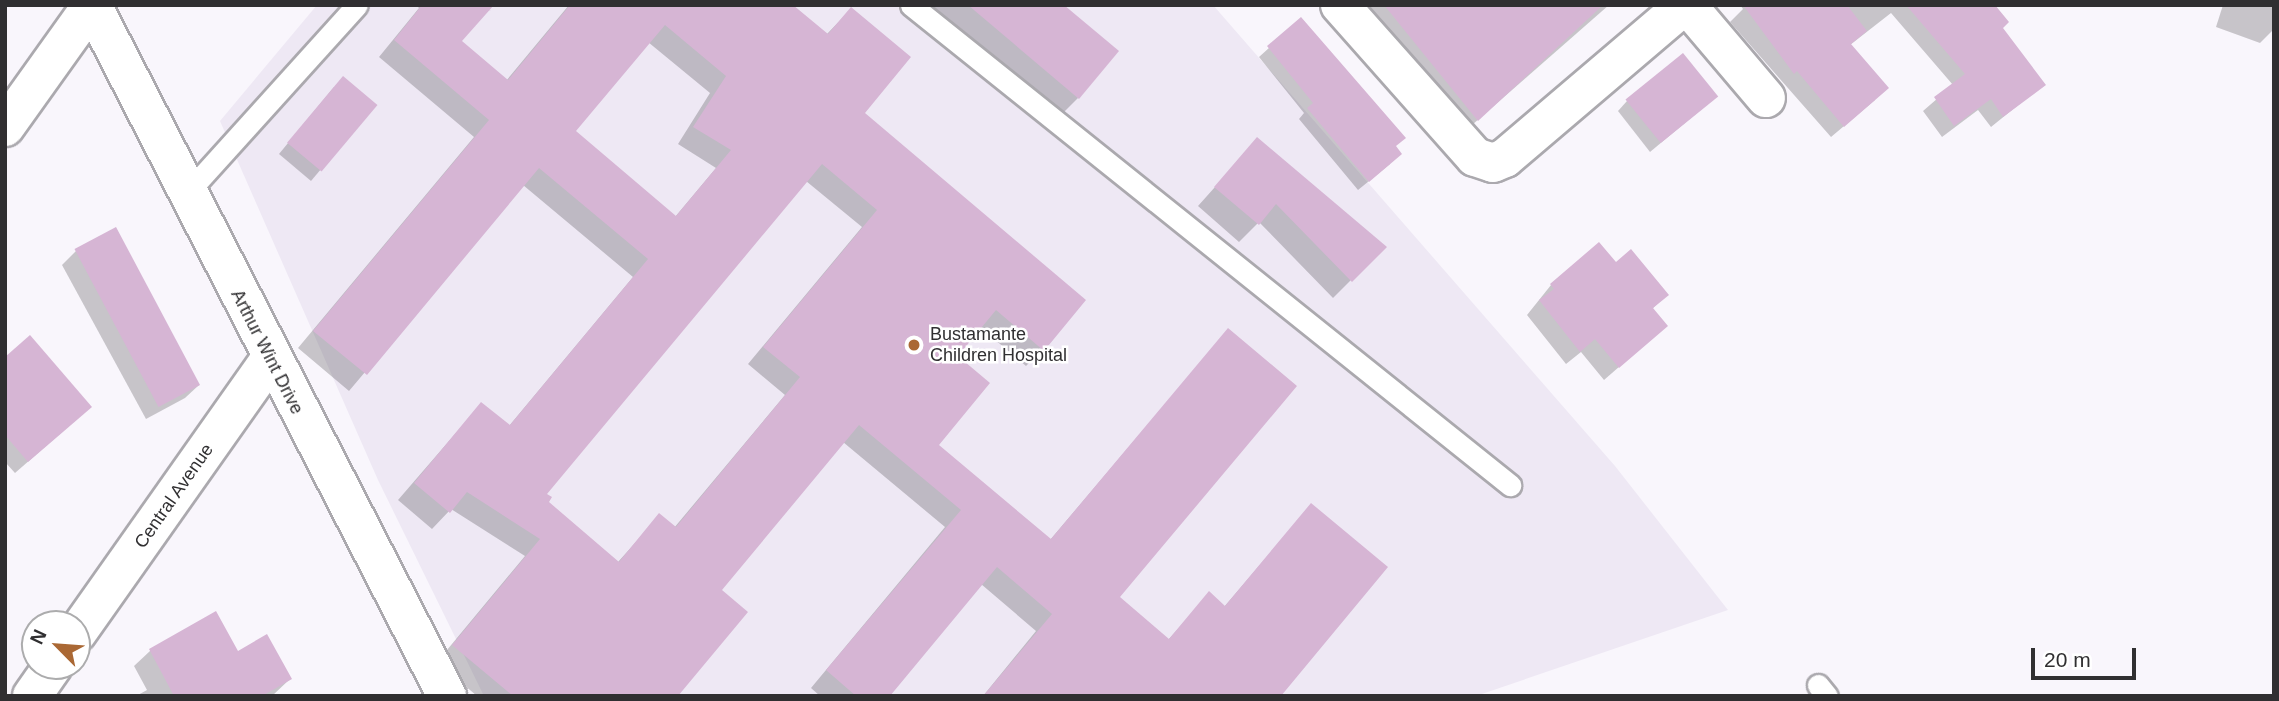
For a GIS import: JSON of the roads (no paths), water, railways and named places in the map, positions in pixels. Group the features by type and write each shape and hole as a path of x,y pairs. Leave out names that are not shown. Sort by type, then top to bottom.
{"street":[{"path":"5,127 92,5"},
{"name":"Arthur Wint Drive","path":"92,5 271,359 447,696"},
{"path":"1340,5 1475,157 1493,163 1505,158 1686,5 1766,97"},
{"name":"Central Avenue","path":"91,612 271,359"},
{"path":"32,696 43,680"}],"lane":[{"path":"187,193 357,5"},
{"path":"911,5 1510,485"}],"place":[{"name":"Bustamante Children Hospital","path":"914,345"}]}
